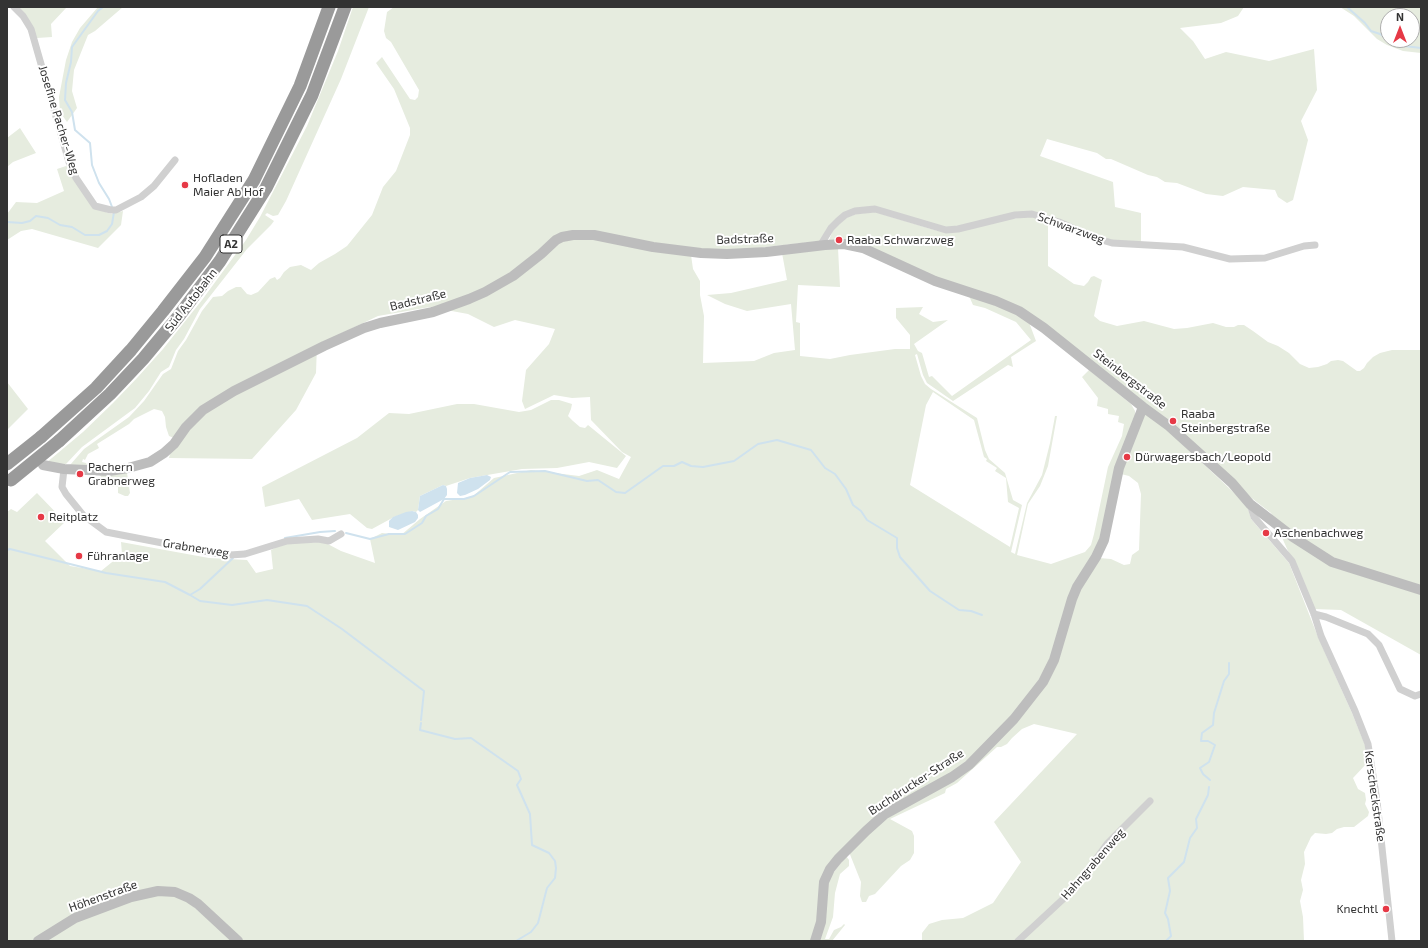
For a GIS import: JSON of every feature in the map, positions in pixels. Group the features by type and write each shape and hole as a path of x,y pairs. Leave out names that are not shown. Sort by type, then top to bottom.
{"highway":[{"name":"Süd Autobahn","path":"7,464 41,437 96,388 163,311 205,257 254,180 300,86 329,7"},
{"name":"Süd Autobahn","path":"9,482 59,441 110,394 143,359 178,317 220,262 266,188 312,95 345,7"}],"street":[{"name":"Josefine Pacher-Weg","path":"14,7 27,22 34,36 68,156 76,178 95,206 113,210 142,197 154,186 175,160"},
{"name":"Schwarzweg","path":"820,246 831,228 841,218 855,211 875,209 946,230 958,230 1015,215 1032,214 1059,222 1095,238 1112,243 1183,247 1230,260 1265,258 1304,246 1315,245"},
{"name":"Badstraße","path":"43,465 64,469 113,471 139,466 150,462 174,444 186,427 203,410 234,391 324,346 364,328 380,323 433,312 469,300 513,276 556,240 562,237 573,235 594,235 653,247 701,253 727,254 766,252 820,246"},
{"name":"Steinbergstraße","path":"820,246 844,244 863,248 935,281 1012,307 1044,328 1175,431 1232,483 1250,504 1294,537 1332,562 1421,590"},
{"name":"Buchdrucker-Straße","path":"815,941 821,922 824,882 830,869 838,859 885,814 952,777 969,765 1014,719 1043,682 1054,660 1072,599 1104,540 1119,468 1143,407"},
{"name":"Grabnerweg","path":"64,469 62,487 66,494 83,515 106,532 230,555 245,554 287,541 318,539 330,540 341,534"},
{"name":"Kerscheckstraße","path":"1250,504 1254,517 1292,561 1314,614 1321,636 1355,711 1370,750 1378,808 1392,941"},
{"path":"1314,614 1326,617 1368,634 1379,645 1400,689 1415,696 1421,694"},
{"name":"Hahngrabenweg","path":"1018,941 1075,888 1107,844 1150,801"},
{"name":"Höhenstraße","path":"38,941 75,918 131,897 158,891 175,892 189,898 198,904 238,941"}],"shaded area":[{"path":"18,7 67,7 51,24 52,37 37,38"},
{"path":"98,7 123,7 95,31 88,35 74,70 72,91 77,108 67,122 60,112 59,97 66,60 72,42 80,28"},
{"path":"353,7 369,7 341,79 286,201 278,215 273,216 267,213 265,215 274,221 247,249 200,309 184,339 176,350 169,367 161,372 149,391 135,408 82,447 66,464 46,463 83,432 137,378 163,349 202,300 246,240 260,217 307,126 338,51"},
{"path":"394,7 1244,7 1238,16 1221,23 1180,28 1193,41 1205,59 1226,52 1269,61 1314,49 1317,90 1301,121 1308,140 1293,200 1287,203 1278,197 1275,190 1243,187 1223,196 1206,194 1177,183 1165,182 1157,177 1148,175 1111,159 1106,159 1097,153 1047,139 1040,156 1113,182 1115,207 1141,213 1141,244 1112,242 1032,212 952,229 886,210 855,210 821,241 691,255 693,269 700,281 700,295 704,316 703,363 754,361 774,353 795,350 791,304 747,311 725,304 707,295 731,293 787,280 782,253 838,248 840,287 798,285 796,322 800,323 800,356 830,359 895,349 910,349 910,335 896,318 896,308 923,307 919,314 933,322 948,320 914,344 918,351 922,353 929,377 932,376 952,396 1031,340 1016,322 985,308 973,305 969,296 1011,310 1031,323 1030,325 1036,341 1011,357 1013,367 1008,365 953,401 927,383 917,354 915,355 925,384 977,418 985,450 989,459 1005,473 1013,500 1022,505 1011,552 1015,554 1027,503 1042,475 1055,416 1057,416 1048,466 1040,486 1028,504 1017,555 1051,564 1085,552 1091,545 1108,467 1122,436 1124,424 1118,422 1119,416 1108,414 1108,409 1097,406 1098,398 1082,377 1089,370 1131,404 1135,411 1135,416 1104,529 1051,659 1026,701 967,763 905,800 832,862 819,922 813,941 242,941 176,890 74,915 31,941 7,941 7,512 11,509 17,512 37,493 65,522 45,541 70,566 101,571 122,554 121,542 209,558 247,560 256,573 273,569 271,550 288,543 324,542 341,551 375,563 370,539 382,533 401,535 420,519 446,501 472,497 494,478 531,470 579,476 597,470 619,479 631,457 622,452 591,420 590,397 572,398 554,395 525,409 522,401 526,370 549,344 555,329 515,320 494,327 468,314 430,307 378,316 317,345 316,373 296,410 252,459 169,458 174,438 169,436 165,417 162,411 154,409 134,419 129,424 97,444 99,448 88,454 85,460 83,459 82,462 86,463 88,466 70,465 84,449 129,417 144,401 163,374 171,369 178,351 186,340 202,311 213,297 222,296 236,287 241,287 247,294 251,295 258,292 270,279 275,277 277,280 280,278 290,267 301,265 311,270 319,263 347,246 372,215 383,187 396,171 410,135 410,128 394,89 376,63 382,57 410,99 415,100 418,97 419,90 391,42 386,38 384,31 387,12","holes":["933,392 974,420 984,457 987,459 986,461 997,468 995,471 1006,478 1008,502 1019,508 1010,547 910,485 926,405"]},
{"path":"1340,7 1421,7 1421,53 1403,51 1395,48 1420,48 1420,8 1380,8 1380,41 1354,16"},
{"path":"20,128 36,153 13,162 7,167 7,138"},
{"path":"66,166 69,167 100,210 111,214 123,211 121,225 98,248 32,229 21,231 7,240 7,214 16,202 37,203 64,191 57,169"},
{"path":"875,212 938,231 1032,216 1048,221 1048,266 1074,284 1084,286 1091,277 1094,276 1102,280 1094,316 1100,321 1117,326 1144,321 1174,329 1213,323 1226,327 1244,325 1268,342 1289,353 1300,364 1309,368 1318,367 1331,361 1338,360 1343,361 1357,371 1360,371 1373,357 1380,353 1392,350 1421,350 1421,655 1341,610 1314,609 1271,513 1232,483 1027,312 829,240 833,230 846,218 856,214"},
{"path":"7,382 28,409 7,430"},
{"path":"551,400 559,400 572,404 568,416 573,421 580,427 585,428 588,425 626,456 617,468 589,462 557,468 522,469 470,478 446,486 443,485 420,496 418,510 416,512 412,511 394,517 372,529 367,528 350,514 312,520 299,499 265,507 262,487 357,438 389,413 409,414 457,404 474,404 519,412 531,410"},
{"path":"1143,407 1247,505 1251,519 1289,563 1318,637 1365,745 1368,762 1353,778 1358,789 1365,793 1365,804 1369,812 1368,816 1354,827 1344,827 1337,829 1332,833 1326,834 1315,833 1311,837 1304,852 1305,864 1301,880 1303,890 1300,901 1303,917 1304,941 922,941 922,933 929,924 942,920 963,918 993,903 1021,862 994,822 1077,734 1034,724 1022,729 1007,744 997,747 957,783 946,789 945,793 890,819 912,831 914,836 914,853 910,860 901,866 875,894 869,896 866,902 862,902 860,896 861,882 849,852 881,822 935,790 1030,705 1074,600 1099,558 1111,559 1124,565 1130,564 1132,555 1139,550 1141,494 1138,483 1129,476 1121,474"},
{"path":"127,473 130,493 128,496 118,493 118,487 111,487 103,481 100,475"},
{"path":"846,856 849,860 849,866 840,874 835,893 833,917 825,939 829,939 834,930 844,924 845,925 832,941 818,941 828,880"},
{"path":"158,894 174,896 187,901 233,941 43,941 77,921 132,900"}],"water":[{"path":"487,475 491,477 490,480 478,489 460,496 457,493 458,483 470,478"},
{"path":"443,485 446,486 447,489 447,495 444,499 420,512 418,510 420,496"},
{"path":"412,511 416,512 418,515 415,522 398,530 389,527 389,521 393,517"}],"waterway":[{"path":"7,222 22,223 30,221 36,216 48,218 60,225 72,227 85,235 99,235 107,231 112,224 114,212 109,199 99,183 92,165 90,143 75,130 72,112 65,100 66,83 71,62 72,47 98,11 103,7"},
{"path":"1347,7 1365,23 1371,31 1380,34"},
{"path":"346,533 370,539 389,534 405,534 422,523 426,516 438,509 444,499 464,499 474,496 510,472 545,471 587,481 598,480 616,492 625,493 663,466 674,466 682,462 691,466 703,467 734,461 758,444 777,440 811,450 825,468 835,474 846,489 853,505 861,511 867,520 897,538 897,548 900,557 930,591 959,610 971,611 982,615"},
{"path":"285,538 335,531"},
{"path":"7,550 10,549 106,573 165,582 190,595 200,589 233,558"},
{"path":"190,595 200,601 232,605 267,600 307,606 342,629 424,691 421,720"},
{"path":"1210,780 1203,774 1200,768 1209,762 1215,745 1208,741 1201,741 1202,733 1213,725 1214,713 1224,681 1229,674 1229,663"},
{"path":"421,723 420,730 455,739 471,738 518,771 521,779 517,785 530,814 532,845 549,853 555,861 556,868 555,878 547,888 538,923 531,932 516,941"},
{"path":"1166,941 1171,936 1168,919 1165,913 1170,891 1168,878 1184,862 1190,838 1197,828 1196,819 1208,795 1209,787"}],"place":[{"name":"Hofladen Maier Ab Hof","path":"185,185"},
{"name":"Raaba Schwarzweg","path":"839,240"},
{"name":"Raaba Steinbergstraße","path":"1173,421"},
{"name":"Dürwagersbach/Leopold","path":"1127,457"},
{"name":"Pachern Grabnerweg","path":"80,474"},
{"name":"Reitplatz","path":"41,517"},
{"name":"Aschenbachweg","path":"1266,533"},
{"name":"Führanlage","path":"79,556"},
{"name":"Knechtl","path":"1386,909"}]}
